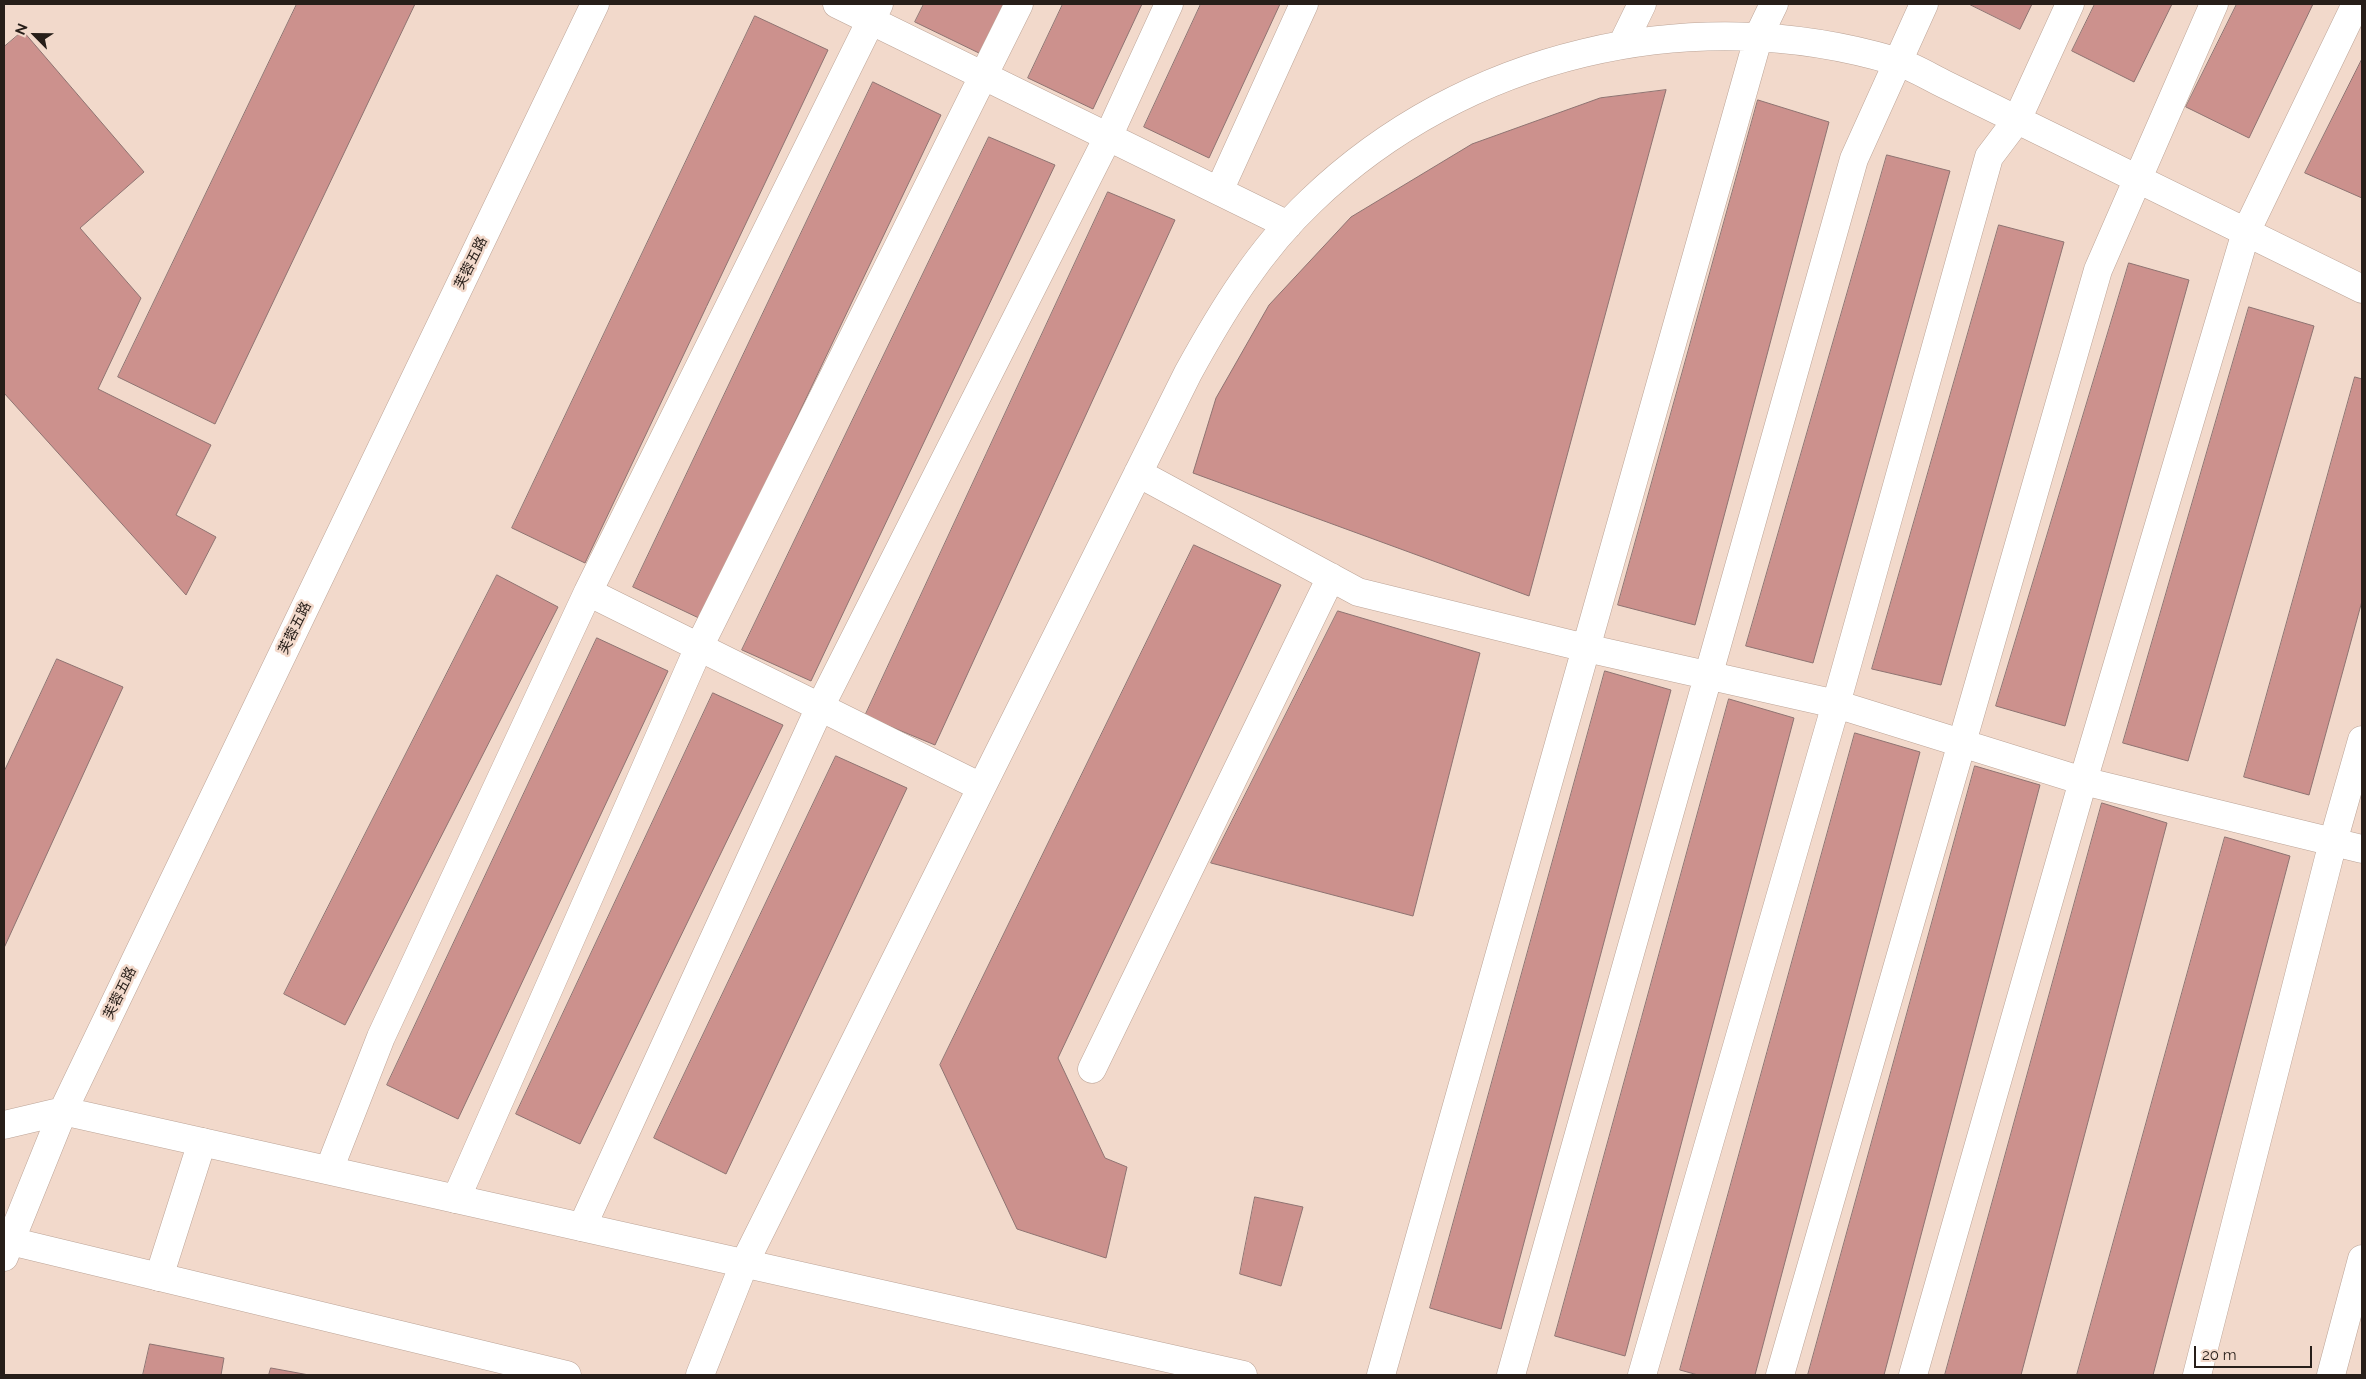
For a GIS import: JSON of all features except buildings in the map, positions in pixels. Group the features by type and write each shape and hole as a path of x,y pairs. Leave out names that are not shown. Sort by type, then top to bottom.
{"street":[{"name":"芙蓉五路","path":"6,1244 63,1111 595,4"},
{"path":"837,4 875,12 984,76 1288,225"},
{"path":"456,1199 699,647 1019,4"},
{"path":"582,1227 820,707 1108,137 1169,4"},
{"path":"1219,191 1304,4"},
{"path":"1623,43 1642,4"},
{"path":"1381,1375 1759,35 1774,4"},
{"path":"1511,1375 1854,159 1924,4"},
{"path":"1642,1375 1836,704 1989,158 2017,120 2070,4"},
{"path":"1780,1375 2098,270 2214,4"},
{"path":"1913,1375 2083,781 2246,232 2356,4"},
{"path":"329,1170 381,1037 588,592 875,12"},
{"path":"700,1375 744,1264 1138,473 1222,310 1264,252 1310,201 1371,150 1459,96 1510,73 1595,47 1660,37 1709,34 1759,35 1812,41 1897,61 2362,289"},
{"path":"1138,473 1358,592 1586,648 1836,704 2083,781 2362,849"},
{"path":"1092,1069 1330,577"},
{"path":"588,592 981,787"},
{"path":"2197,1375 2333,842 2362,740"},
{"path":"4,1125 63,1111 1243,1375"},
{"path":"159,1277 202,1142"},
{"path":"6,1244 159,1277 520,1370 567,1375"},
{"path":"2331,1375 2362,1259"}]}
